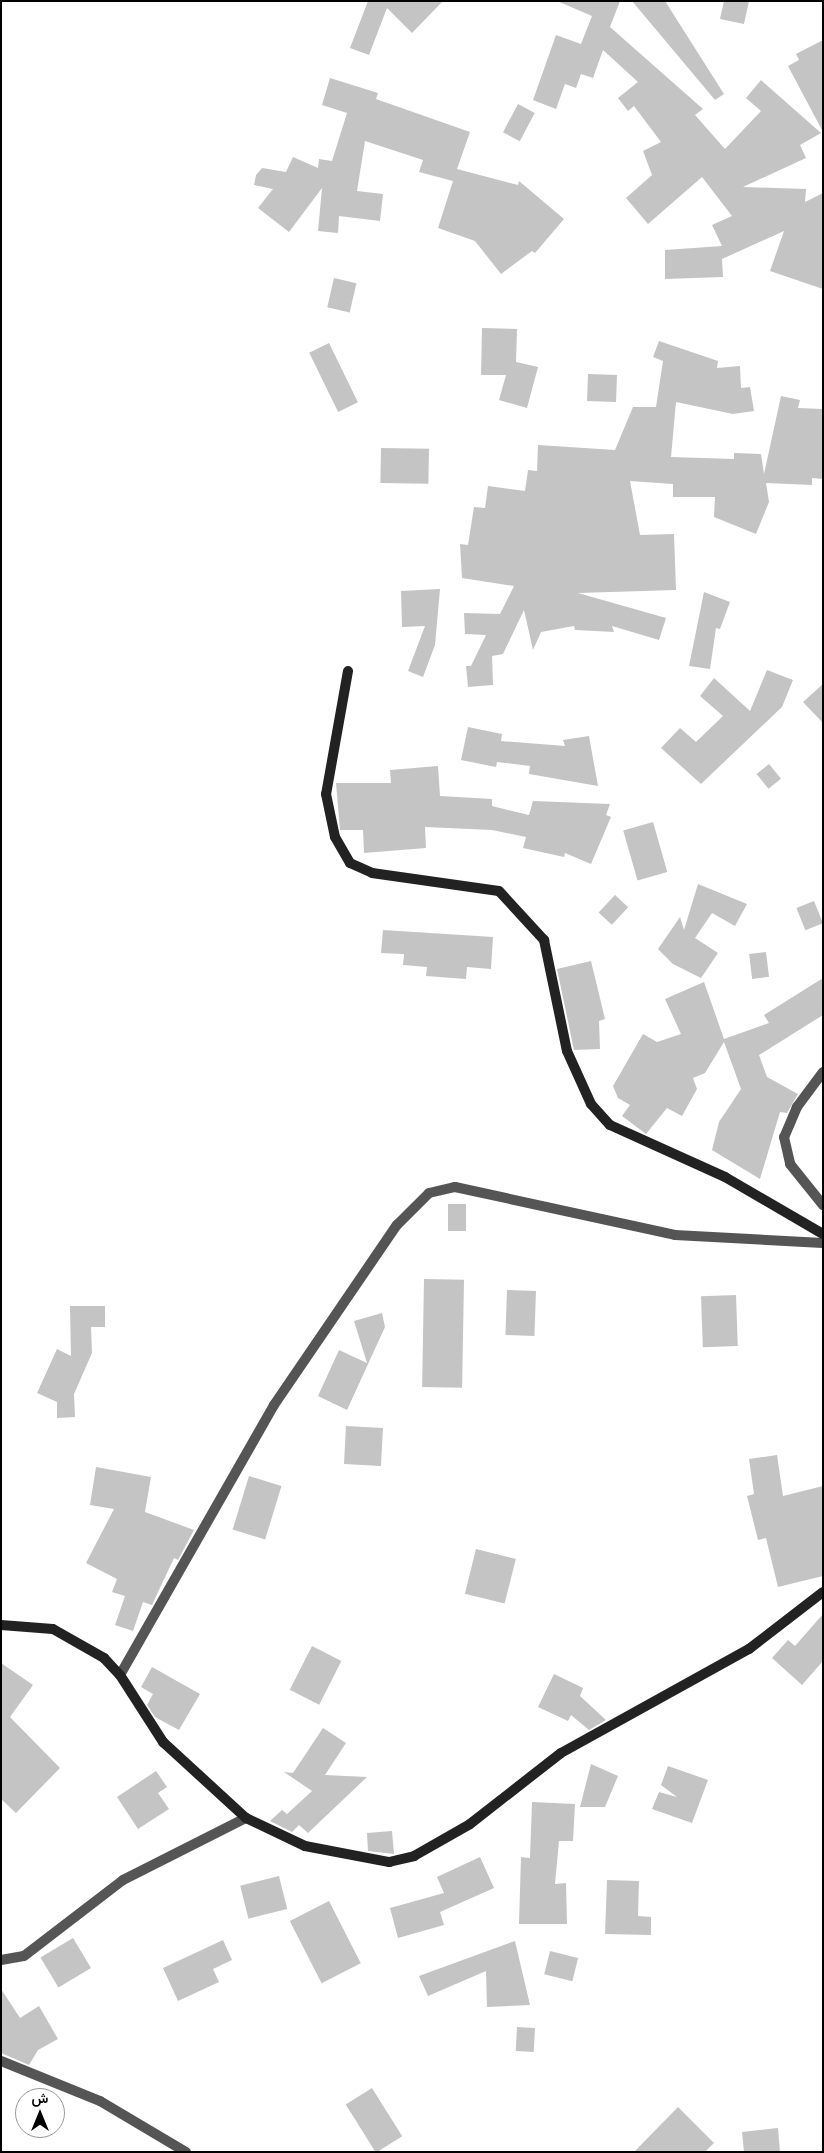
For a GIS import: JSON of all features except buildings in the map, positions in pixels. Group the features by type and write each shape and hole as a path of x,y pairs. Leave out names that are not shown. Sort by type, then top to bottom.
{"street":[{"path":"348,671 326,794 335,837 350,863 372,872 499,891 544,940 567,1051 591,1104 610,1125 725,1177 823,1234"},
{"path":"823,1072 797,1107 784,1137 790,1164 823,1205"},
{"path":"120,1675 274,1405 397,1225 429,1193 455,1187 675,1235 823,1243"},
{"path":"1,1625 53,1629 82,1642 120,1675 163,1742 246,1818 305,1846 389,1862 414,1856 470,1824 561,1753 750,1649 823,1592"},
{"path":"1,1960 24,1956 123,1880 246,1818"},
{"path":"1,2061 100,2102 186,2152"}]}
